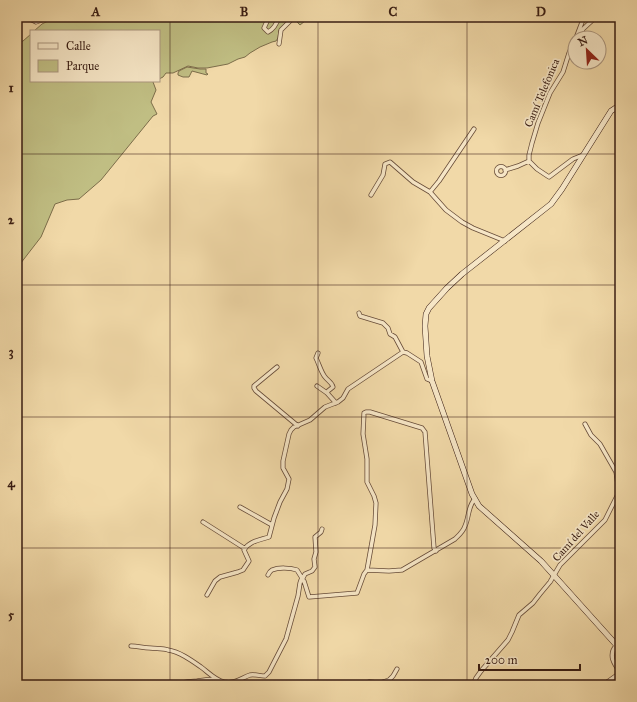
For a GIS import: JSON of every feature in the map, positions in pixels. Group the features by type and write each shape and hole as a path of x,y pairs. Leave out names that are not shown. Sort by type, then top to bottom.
{"main road":[{"path":"618,647 554,575 527,548 479,506 464,472 432,381 427,356 425,326 426,314 429,308 446,288 551,204 611,111 620,105"}],"street":[{"path":"31,17 32,20 36,22 50,17"},
{"path":"269,17 264,26 268,32 273,29 279,17"},
{"path":"279,44 281,30 294,17"},
{"name":"Camí Telefonica","path":"579,30 584,17"},
{"path":"583,30 596,17"},
{"path":"620,33 618,38 620,48"},
{"name":"Camí Telefonica","path":"529,161 529,155 538,123 550,93 563,72 567,62"},
{"path":"430,192 474,129"},
{"path":"505,170 529,161 537,169 549,177 573,159 583,155"},
{"path":"371,195 383,175 385,164 390,162 413,182 430,192 446,210 462,222 505,241"},
{"path":"359,313 360,316 383,324 388,328 390,334 395,337 403,352 421,362 427,379 432,381"},
{"path":"244,548 253,541 270,537 272,525 280,502 287,489 289,479 283,468 283,461 291,430 310,420 326,406 338,402 343,398 348,389 403,352"},
{"path":"318,353 316,358 323,375 333,385 333,388 327,392"},
{"path":"277,367 254,386 254,388 298,426"},
{"path":"317,386 327,392 336,403"},
{"path":"268,575 271,570 274,569 289,568 297,570 304,580 309,597 357,593 367,570 375,525 376,503 367,482 367,460 363,434 364,413 366,412 422,428 426,433 434,548 436,551"},
{"name":"Camí del Valle","path":"473,685 481,671 508,640 519,615 533,603 550,582 560,565 605,520 619,492 616,472 600,444 591,435 585,424"},
{"path":"367,570 402,570 455,539 466,526 471,504 475,499"},
{"path":"240,507 272,525"},
{"path":"204,522 244,548 249,561 243,570 220,577 215,581 207,594"},
{"path":"131,646 166,649 176,652 202,667 216,679 223,682 232,682 252,674 265,676 270,672 286,639 298,596 300,583 305,574 312,571 315,567 315,537 321,532 322,529"},
{"path":"603,685 620,673 613,662 613,650 618,647"},
{"path":"369,682 380,683 388,679 389,680 397,669"},
{"path":"178,685 183,682 216,679"},
{"path":"389,680 394,685"}],"green space":[{"path":"56,17 291,17 279,30 276,41 260,47 245,57 228,64 207,68 188,66 173,73 166,73 160,78 160,30 35,30 42,24"},
{"path":"292,17 310,17 300,25"},
{"path":"30,35 30,82 153,82 156,90 151,102 157,114 153,116 101,180 79,199 67,200 55,204 41,237 17,268 17,44"},
{"path":"187,67 206,69 206,73 208,74 192,71 189,77 178,75 179,71"}]}
